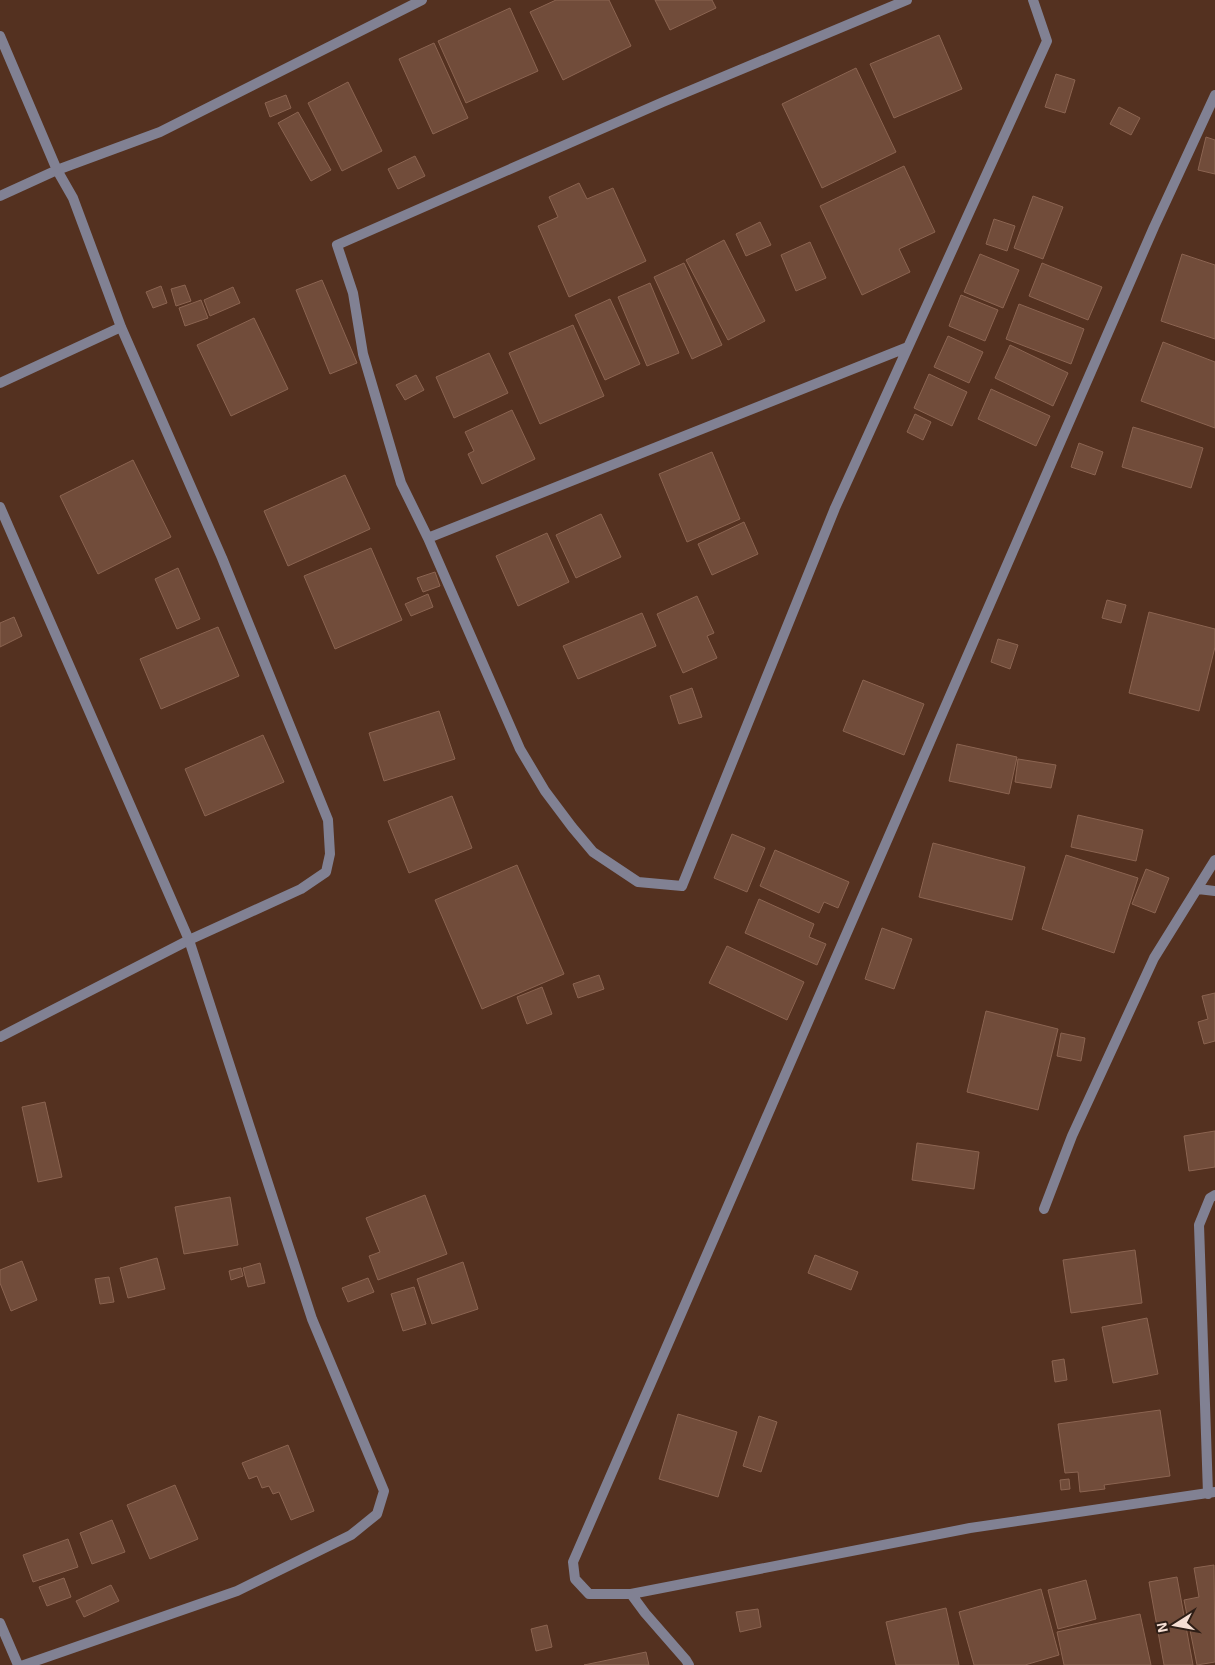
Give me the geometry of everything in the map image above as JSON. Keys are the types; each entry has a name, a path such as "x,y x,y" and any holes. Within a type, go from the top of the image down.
{"street":[{"path":"0,196 57,170 160,132 422,0"},
{"path":"907,0 663,102 337,244 353,293 363,354 401,483 428,538 520,749 545,791 593,852 638,882 682,886 835,508 1047,41 1033,0"},
{"path":"0,36 57,170 73,198 121,327 222,558 328,820 330,854 326,872 302,889 189,940 0,1037"},
{"path":"1215,95 1150,236 574,1562 575,1579 589,1594 630,1594 970,1528 1212,1493 1199,1225 1210,1198 1215,1195"},
{"path":"0,383 121,327"},
{"path":"428,538 908,347"},
{"path":"0,507 189,940 312,1319 384,1491 378,1514 351,1535 236,1591 24,1665"},
{"path":"1044,1209 1072,1136 1154,958 1215,860"},
{"path":"1198,889 1215,891"},
{"path":"630,1594 689,1665"},
{"path":"0,1623 18,1665"}],"building":[{"path":"556,0 609,0 631,46 563,80 530,12"},
{"path":"655,0 712,0 716,8 670,30"},
{"path":"510,8 538,71 466,103 438,41"},
{"path":"939,35 962,89 894,118 870,64"},
{"path":"434,43 468,118 433,134 399,59"},
{"path":"856,68 896,152 822,188 782,104"},
{"path":"1056,74 1075,80 1065,113 1045,107"},
{"path":"348,82 382,151 342,171 308,103"},
{"path":"286,95 291,108 270,117 265,103"},
{"path":"1119,107 1140,118 1131,135 1110,124"},
{"path":"298,112 331,170 311,181 278,123"},
{"path":"1206,137 1215,140 1215,174 1198,170"},
{"path":"415,156 425,176 398,189 388,169"},
{"path":"904,166 935,232 899,249 910,272 862,295 820,206"},
{"path":"579,183 587,199 613,188 646,261 569,297 538,226 558,217 549,197"},
{"path":"1033,196 1063,207 1043,259 1014,248"},
{"path":"994,219 1015,226 1007,251 986,244"},
{"path":"760,222 771,245 746,256 736,234"},
{"path":"724,240 765,321 728,340 686,260"},
{"path":"810,242 826,278 796,291 781,255"},
{"path":"980,254 1019,270 1003,308 964,292"},
{"path":"1182,254 1215,265 1215,339 1161,321"},
{"path":"684,263 722,345 692,359 654,277"},
{"path":"1042,263 1102,287 1088,320 1029,296"},
{"path":"322,280 357,363 330,374 296,290"},
{"path":"650,283 679,353 647,366 618,297"},
{"path":"185,285 191,301 176,306 171,289"},
{"path":"161,286 167,303 153,308 146,292"},
{"path":"233,287 240,303 210,316 204,300"},
{"path":"961,295 998,310 985,341 949,326"},
{"path":"610,299 640,364 605,380 575,315"},
{"path":"201,300 208,318 185,326 179,308"},
{"path":"1019,304 1084,329 1071,364 1006,339"},
{"path":"254,318 288,389 231,416 197,345"},
{"path":"573,325 604,396 540,424 509,353"},
{"path":"948,336 983,352 969,383 934,367"},
{"path":"1163,342 1215,362 1215,428 1141,401"},
{"path":"1010,345 1068,373 1053,406 995,378"},
{"path":"489,353 508,393 454,418 436,377"},
{"path":"929,374 967,392 952,426 914,408"},
{"path":"416,375 424,390 405,400 396,385"},
{"path":"991,389 1050,416 1036,446 978,419"},
{"path":"512,410 535,459 482,484 468,454 474,451 465,432"},
{"path":"915,414 931,422 923,440 907,432"},
{"path":"1133,427 1203,448 1191,488 1122,467"},
{"path":"1079,443 1103,452 1095,475 1071,467"},
{"path":"712,452 740,519 687,542 659,474"},
{"path":"133,460 171,537 98,574 60,496"},
{"path":"345,475 370,529 288,566 264,511"},
{"path":"601,514 621,557 576,578 556,535"},
{"path":"744,522 758,554 712,575 698,544"},
{"path":"547,533 569,582 518,606 496,556"},
{"path":"371,548 402,620 335,649 304,576"},
{"path":"178,568 200,619 177,629 155,579"},
{"path":"435,572 440,586 423,592 417,578"},
{"path":"428,594 433,607 411,616 405,604"},
{"path":"697,596 714,633 707,636 717,658 683,673 657,614"},
{"path":"1107,600 1126,605 1121,623 1102,618"},
{"path":"1149,612 1215,629 1215,647 1199,711 1129,693"},
{"path":"642,613 656,646 578,679 563,646"},
{"path":"14,617 22,636 0,647 0,623"},
{"path":"218,627 239,676 161,709 140,659"},
{"path":"998,639 1018,645 1010,669 991,662"},
{"path":"863,680 924,704 904,755 843,731"},
{"path":"692,688 702,717 679,724 670,696"},
{"path":"439,711 455,759 384,781 369,733"},
{"path":"263,735 284,782 205,816 185,769"},
{"path":"957,744 1017,757 1009,794 949,781"},
{"path":"1018,759 1056,765 1051,788 1015,782"},
{"path":"452,796 472,848 409,873 388,821"},
{"path":"1078,815 1143,830 1136,861 1071,847"},
{"path":"732,834 765,848 747,892 714,878"},
{"path":"933,843 1025,867 1012,920 919,897"},
{"path":"775,850 849,882 838,908 824,902 819,913 760,886"},
{"path":"1066,855 1138,878 1114,953 1042,929"},
{"path":"517,865 564,974 482,1009 435,900"},
{"path":"1146,869 1169,878 1155,913 1132,904"},
{"path":"759,899 814,924 809,937 826,944 817,965 745,933"},
{"path":"882,928 912,939 894,989 865,979"},
{"path":"727,946 804,982 787,1020 709,983"},
{"path":"599,975 604,989 578,998 573,984"},
{"path":"542,987 552,1014 527,1024 517,997"},
{"path":"1215,993 1215,1041 1204,1044 1198,1022 1208,1019 1202,996"},
{"path":"986,1011 1058,1029 1038,1110 967,1092"},
{"path":"1061,1033 1085,1038 1081,1061 1057,1056"},
{"path":"45,1102 62,1177 38,1182 22,1107"},
{"path":"1215,1131 1215,1167 1189,1171 1184,1136"},
{"path":"917,1143 979,1152 974,1189 912,1180"},
{"path":"425,1195 447,1254 378,1280 369,1256 380,1252 366,1218"},
{"path":"230,1197 238,1245 184,1254 175,1207"},
{"path":"1135,1250 1142,1303 1071,1313 1063,1260"},
{"path":"815,1255 858,1272 851,1290 808,1273"},
{"path":"157,1258 165,1289 128,1298 120,1268"},
{"path":"22,1261 37,1300 11,1311 0,1283 0,1270"},
{"path":"463,1262 478,1309 432,1324 417,1279"},
{"path":"260,1263 265,1283 248,1287 243,1268"},
{"path":"241,1268 243,1276 231,1280 229,1271"},
{"path":"109,1277 114,1302 100,1304 95,1279"},
{"path":"368,1278 374,1292 348,1302 342,1288"},
{"path":"414,1287 426,1324 403,1331 391,1294"},
{"path":"1147,1318 1158,1374 1113,1383 1102,1327"},
{"path":"1064,1359 1067,1380 1055,1382 1052,1361"},
{"path":"1160,1410 1170,1476 1104,1485 1105,1489 1080,1492 1078,1472 1065,1473 1058,1424"},
{"path":"678,1414 737,1432 718,1497 659,1479"},
{"path":"759,1416 777,1422 761,1472 743,1466"},
{"path":"288,1445 314,1511 291,1520 279,1492 273,1494 269,1486 262,1488 257,1476 249,1479 242,1463"},
{"path":"1069,1479 1070,1489 1061,1490 1060,1480"},
{"path":"175,1485 198,1539 150,1559 127,1505"},
{"path":"112,1520 125,1552 92,1564 80,1533"},
{"path":"68,1539 78,1567 33,1582 23,1555"},
{"path":"1214,1565 1215,1662 1197,1665 1184,1600 1199,1597 1194,1568"},
{"path":"1177,1577 1193,1665 1164,1665 1149,1582"},
{"path":"64,1578 71,1597 47,1606 39,1587"},
{"path":"1086,1580 1096,1619 1058,1629 1048,1590"},
{"path":"111,1585 119,1601 84,1617 76,1601"},
{"path":"1041,1589 1059,1655 1025,1665 974,1665 959,1612"},
{"path":"946,1608 959,1665 896,1665 886,1622"},
{"path":"758,1609 761,1627 740,1632 736,1612"},
{"path":"1140,1614 1151,1665 1064,1665 1057,1632"},
{"path":"547,1625 552,1647 536,1651 531,1629"},
{"path":"646,1652 649,1665 584,1665"}]}
